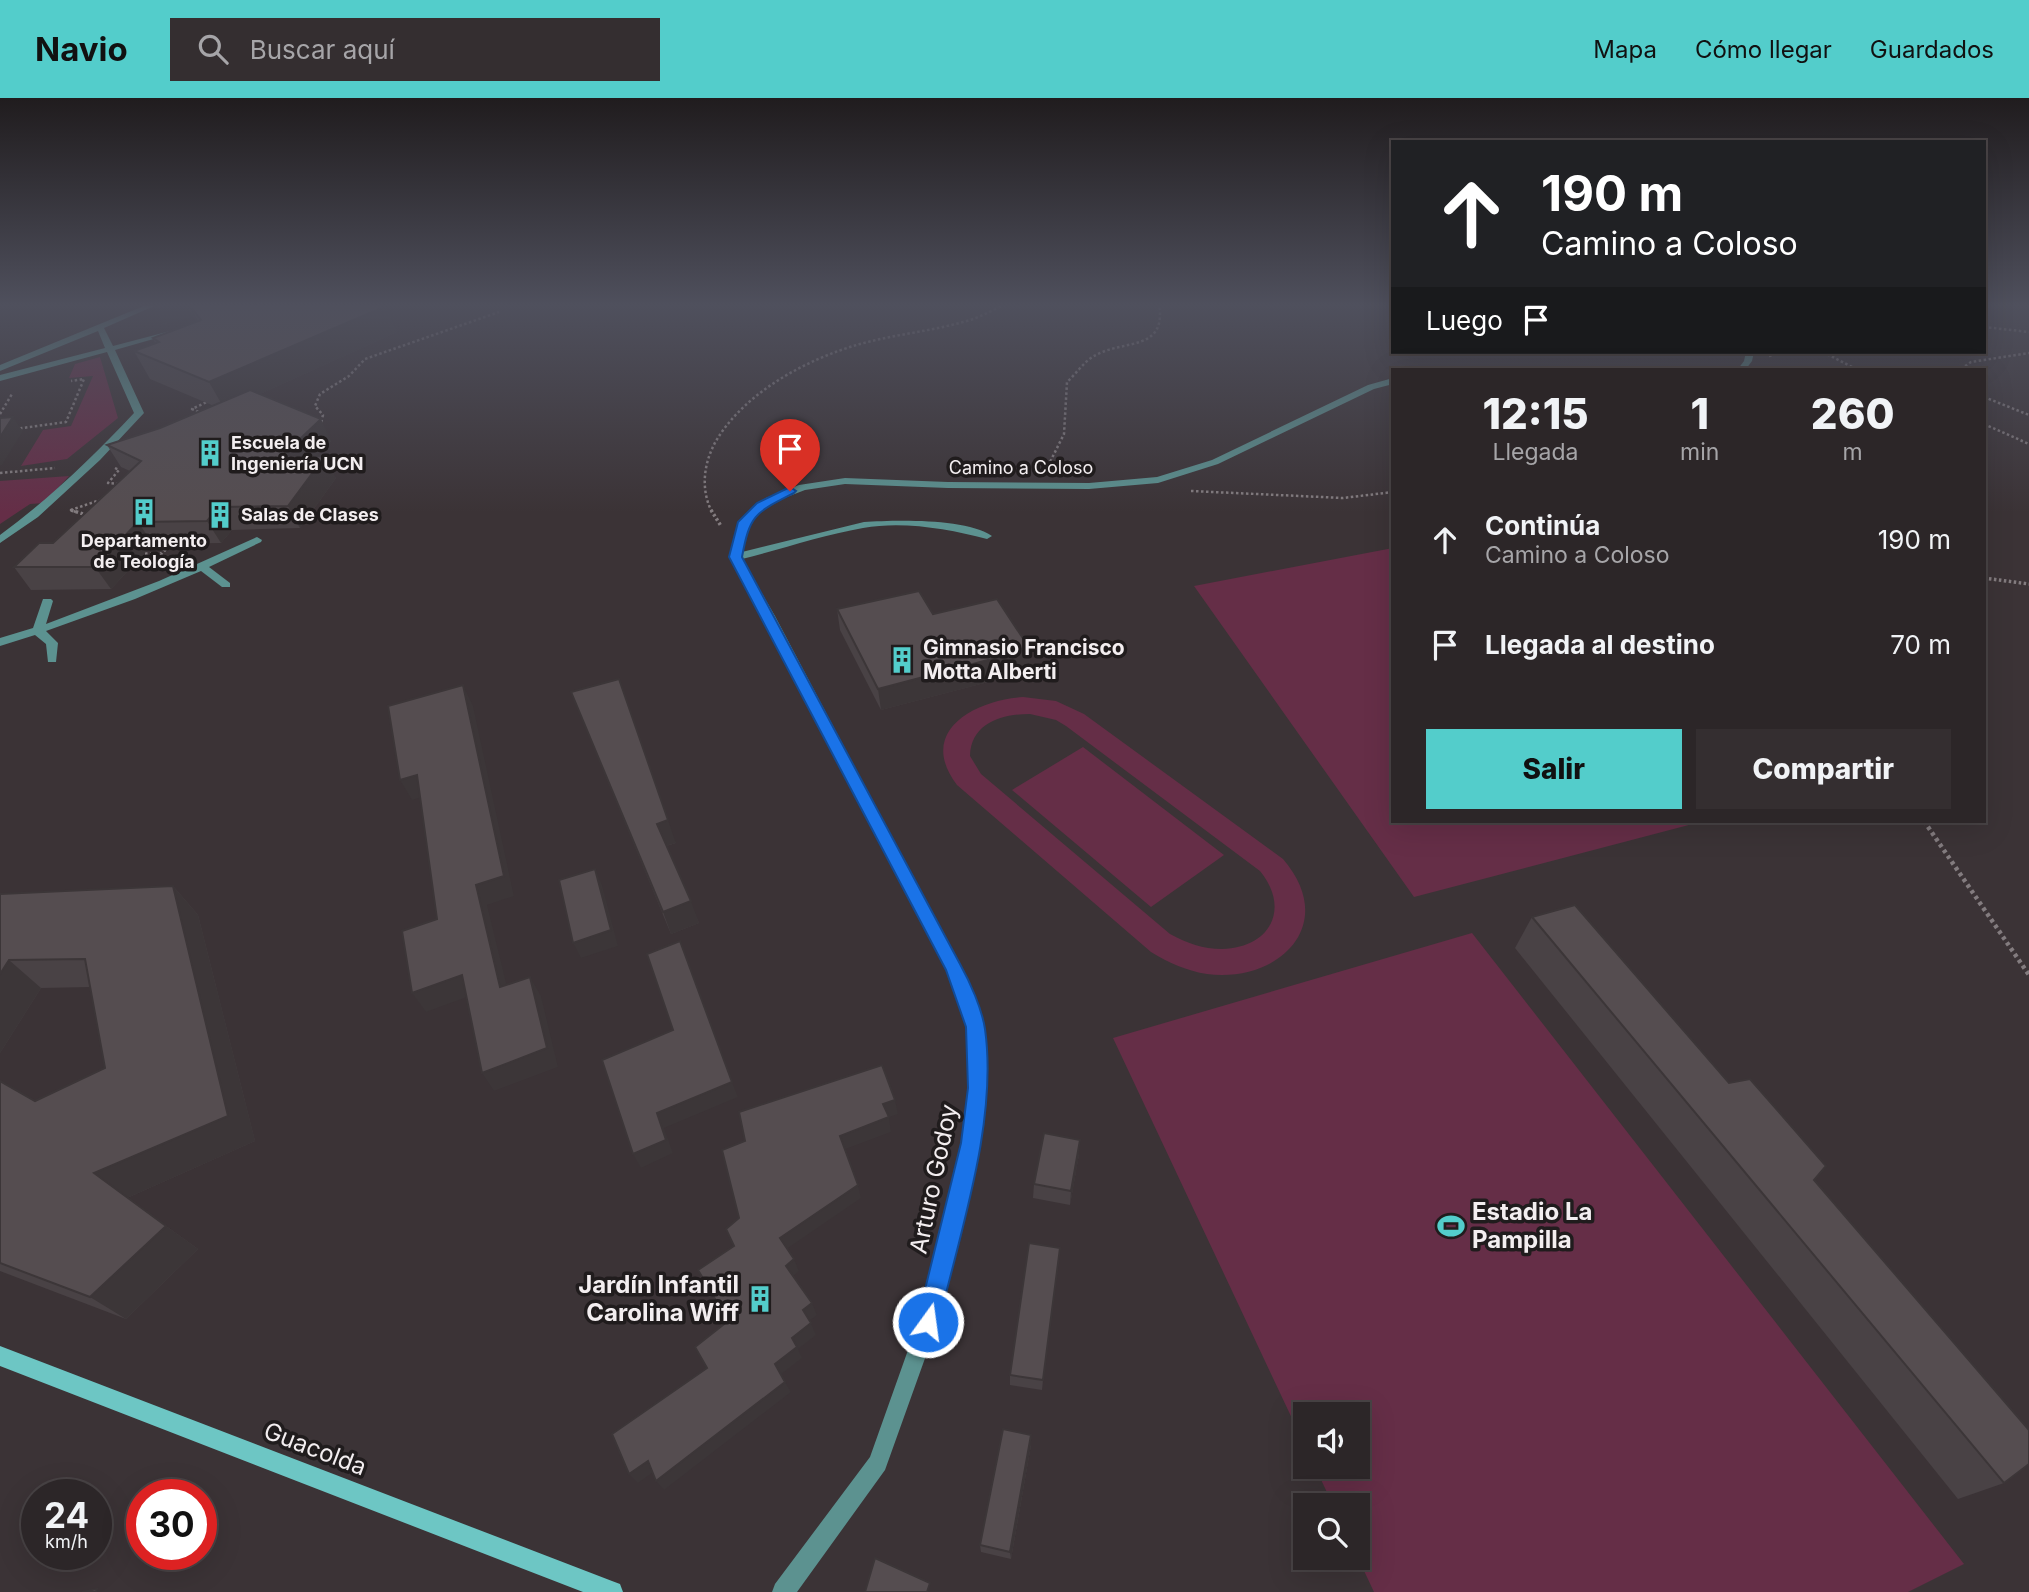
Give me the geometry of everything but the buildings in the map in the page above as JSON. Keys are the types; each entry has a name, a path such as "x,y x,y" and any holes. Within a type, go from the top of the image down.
{"street":[{"path":"0,378 20,373"},
{"path":"0,540 34,515 97,458 139,413 120,373"},
{"name":"Camino a Coloso","path":"735,554 742,525 754,512 770,500 803,486 845,481 1113,486 1158,480 1215,462 1371,387 1391,381"},
{"path":"34,515 46,519"},
{"path":"735,554 874,524 942,525 987,536"},
{"path":"0,642 38,631 203,567 257,540"},
{"name":"Arturo Godoy","path":"735,554 954,969 976,1027 977,1088 971,1143 928,1322 878,1463 783,1592"},
{"path":"203,567 226,585"},
{"path":"38,631 47,601"},
{"path":"38,631 52,643 52,659"},
{"name":"Guacolda","path":"0,1356 612,1592"}],"path":[{"path":"13,429 66,422 84,379 61,382 65,373"},
{"path":"312,433 320,428 323,415 315,406 320,394 352,373"},
{"path":"735,554 706,500 703,475 719,431 746,403 797,373"},
{"path":"1038,486 1064,435 1067,382 1077,373"},
{"path":"1986,398 2029,415"},
{"path":"213,418 192,409 214,399"},
{"path":"1986,425 2029,444"},
{"path":"0,473 62,467"},
{"path":"111,467 119,470 108,483 121,485 132,482"},
{"path":"319,470 344,470"},
{"path":"1158,480 1187,491 1343,498 1391,492"},
{"path":"95,518 71,510 92,505 102,499"},
{"path":"75,524 84,514"},
{"path":"147,546 135,554 161,554 178,535"},
{"path":"1986,578 2029,584"},
{"path":"1925,823 2029,975"}],"shaded area":[{"path":"71,373 105,373 118,418 67,459 21,466 43,430 71,426 93,376 69,378"},
{"path":"69,476 44,503 30,504 0,524 0,481"},
{"path":"1391,548 1391,823 1696,823 1414,897 1194,586"},
{"path":"1023,697 1056,701 1084,714 1283,859 1299,883 1305,906 1303,926 1293,944 1278,959 1258,969 1234,974 1192,971 1151,952 957,785 946,766 943,749 947,734 957,722 970,712 1005,699","holes":["1030,714 1056,720 1260,871 1274,899 1271,924 1263,934 1253,942 1222,949 1195,945 1170,934 981,774 970,756 972,745 982,728 999,719"]},
{"path":"1083,747 1224,855 1151,907 1012,790"},
{"name":"Estadio La Pampilla","path":"1472,933 1964,1564 1908,1592 1374,1592 1364,1570 1370,1570 1370,1493 1327,1493 1321,1479 1370,1479 1370,1402 1293,1402 1293,1420 1113,1038"}],"place":[{"name":"Escuela de Ingeniería UCN","path":"210,453"},
{"name":"Departamento de Teología","path":"144,512"},
{"name":"Salas de Clases","path":"220,515"},
{"name":"Gimnasio Francisco Motta Alberti","path":"902,660"},
{"name":"Estadio La Pampilla","path":"1451,1226"},
{"name":"Jardín Infantil Carolina Wiff","path":"760,1299"}],"route":[{"path":"790,491 761,505 742,525 736,557 954,969 976,1027 977,1088 971,1143 928,1322"}]}
